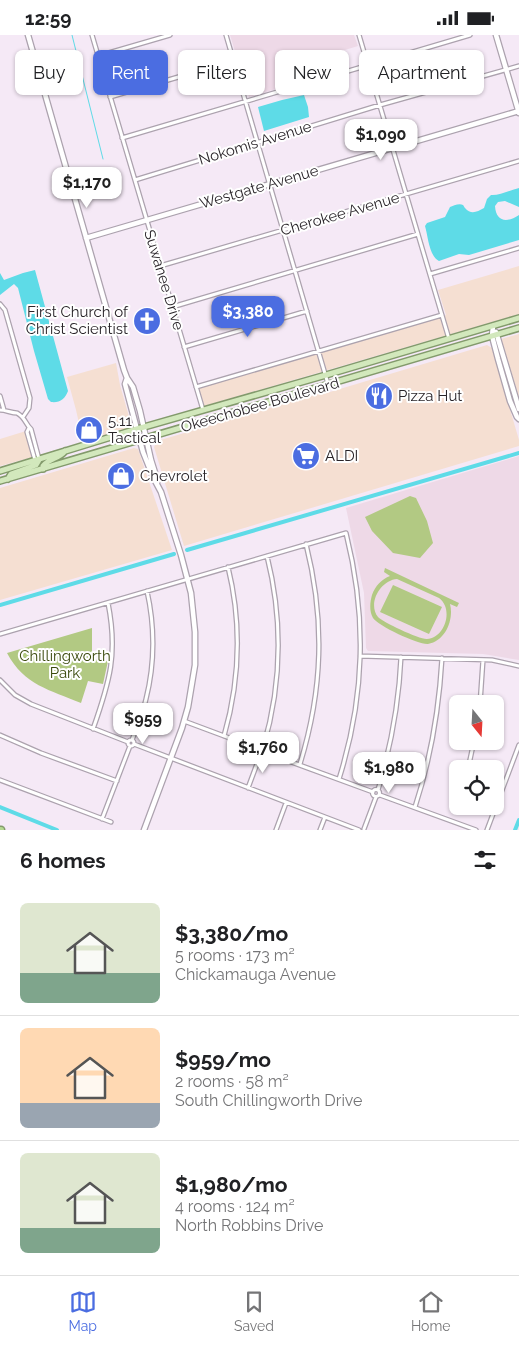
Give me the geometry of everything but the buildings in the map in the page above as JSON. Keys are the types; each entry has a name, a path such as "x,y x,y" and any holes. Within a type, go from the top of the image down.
{"main road":[{"name":"Okeechobee Boulevard","path":"0,471 137,429 519,318"},
{"name":"Okeechobee Boulevard","path":"0,481 519,328"},
{"path":"43,469 46,463 61,457 65,451"},
{"path":"8,479 11,474 36,465 37,460"}],"street":[{"path":"28,35 127,378 133,387 157,483 187,579 193,607 196,647 194,679 184,721 144,830"},
{"name":"Suwanee Drive","path":"92,35 96,50"},
{"path":"119,50 170,35"},
{"path":"226,35 230,50"},
{"path":"359,35 364,50"},
{"path":"419,50 470,35"},
{"path":"496,35 519,112"},
{"name":"Nokomis Avenue","path":"134,180 519,65"},
{"path":"122,138 359,68"},
{"path":"110,97 178,77"},
{"path":"243,95 328,385"},
{"path":"377,95 449,339"},
{"name":"Suwanee Drive","path":"110,97 203,410"},
{"name":"Westgate Avenue","path":"86,238 519,112"},
{"name":"Cherokee Avenue","path":"160,266 519,161"},
{"path":"172,307 418,234"},
{"path":"430,274 519,248"},
{"path":"0,304 5,310 30,398 29,408 22,417"},
{"path":"184,347 307,311"},
{"path":"196,387 442,315"},
{"path":"493,326 502,374 510,401 519,419"},
{"path":"494,335 518,400 519,409"},
{"path":"502,374 511,380"},
{"path":"127,378 126,384 139,440 152,477 157,483"},
{"path":"0,396 2,410 17,413 26,420 31,429 37,460"},
{"path":"0,634 346,533 358,596 360,656 359,685 353,726 339,779"},
{"path":"300,764 314,713 320,648 317,596 306,544"},
{"path":"248,788 262,750 274,702 279,653 277,603 267,555"},
{"path":"224,736 235,691 238,648 236,605 228,567"},
{"path":"102,819 132,744 146,701 153,662 152,623 147,591"},
{"path":"93,729 104,698 112,664 112,628 108,602"},
{"path":"360,656 483,659 502,661 519,666"},
{"path":"0,681 8,690 25,701 93,729 128,742 130,740 132,744 170,759 362,830 378,794 388,755 396,717 401,657"},
{"path":"415,807 426,771 434,732 442,658"},
{"path":"481,695 483,659"},
{"path":"184,721 373,792 376,790 378,794 476,830"},
{"path":"0,735 41,753 117,781"},
{"path":"504,784 519,745"},
{"path":"0,780 110,822"},
{"path":"276,830 286,803"},
{"path":"487,830 493,815"},
{"path":"320,830 325,817"}],"shaded area":[{"path":"230,35 354,35 358,46 345,50 275,50 275,89 265,92 265,50 235,50"},
{"path":"519,266 519,314 204,406 198,388 446,315 438,290"},
{"path":"519,334 519,397 501,339"},
{"path":"487,345 492,348 519,440 519,446 184,546 154,447 157,441"},
{"path":"116,363 132,427 83,441 67,377"},
{"path":"26,431 33,457 0,466 0,439"},
{"path":"134,448 138,449 172,550 0,600 0,488"},
{"path":"519,456 519,660 483,654 368,651 366,648 364,593 346,508"}],"green space":[{"path":"410,496 416,498 427,521 433,543 420,558 393,553 372,531 365,517"},
{"path":"385,568 459,603 457,607 450,604 450,622 440,639 428,644 416,641 390,630 373,618 370,607 373,592 379,583 390,576 384,572","holes":["397,579 439,598 444,603 447,616 439,634 427,639 410,634 386,623 378,617 374,605 377,593 381,588 391,580"]},
{"path":"393,585 442,607 429,634 380,612"},
{"name":"Chillingworth Park","path":"92,628 92,659 108,661 103,684 88,681 81,703 48,690 30,679 21,672 7,653"}],"water":[{"path":"304,95 309,117 264,131 258,107"},
{"path":"519,188 519,207 505,201 498,202 495,206 497,215 500,218 506,220 519,215 519,240 469,255 459,254 439,261 433,255 425,226 427,223 445,217 450,207 460,204 470,212 476,212 484,208 487,199 491,195"},
{"path":"35,270 68,391 64,398 57,402 51,402 48,399 18,288 14,284 0,295 0,273 4,280"}],"waterway":[{"path":"72,35 103,159"},
{"path":"187,550 519,453"},
{"path":"0,605 174,554"},
{"path":"0,807 57,830"},
{"path":"515,830 519,820"}],"place":[{"name":"First Church of Christ Scientist","path":"147,321"},
{"name":"Pizza Hut","path":"379,396"},
{"name":"5.11 Tactical","path":"89,430"},
{"name":"ALDI","path":"306,456"},
{"name":"Chevrolet","path":"121,476"}]}
